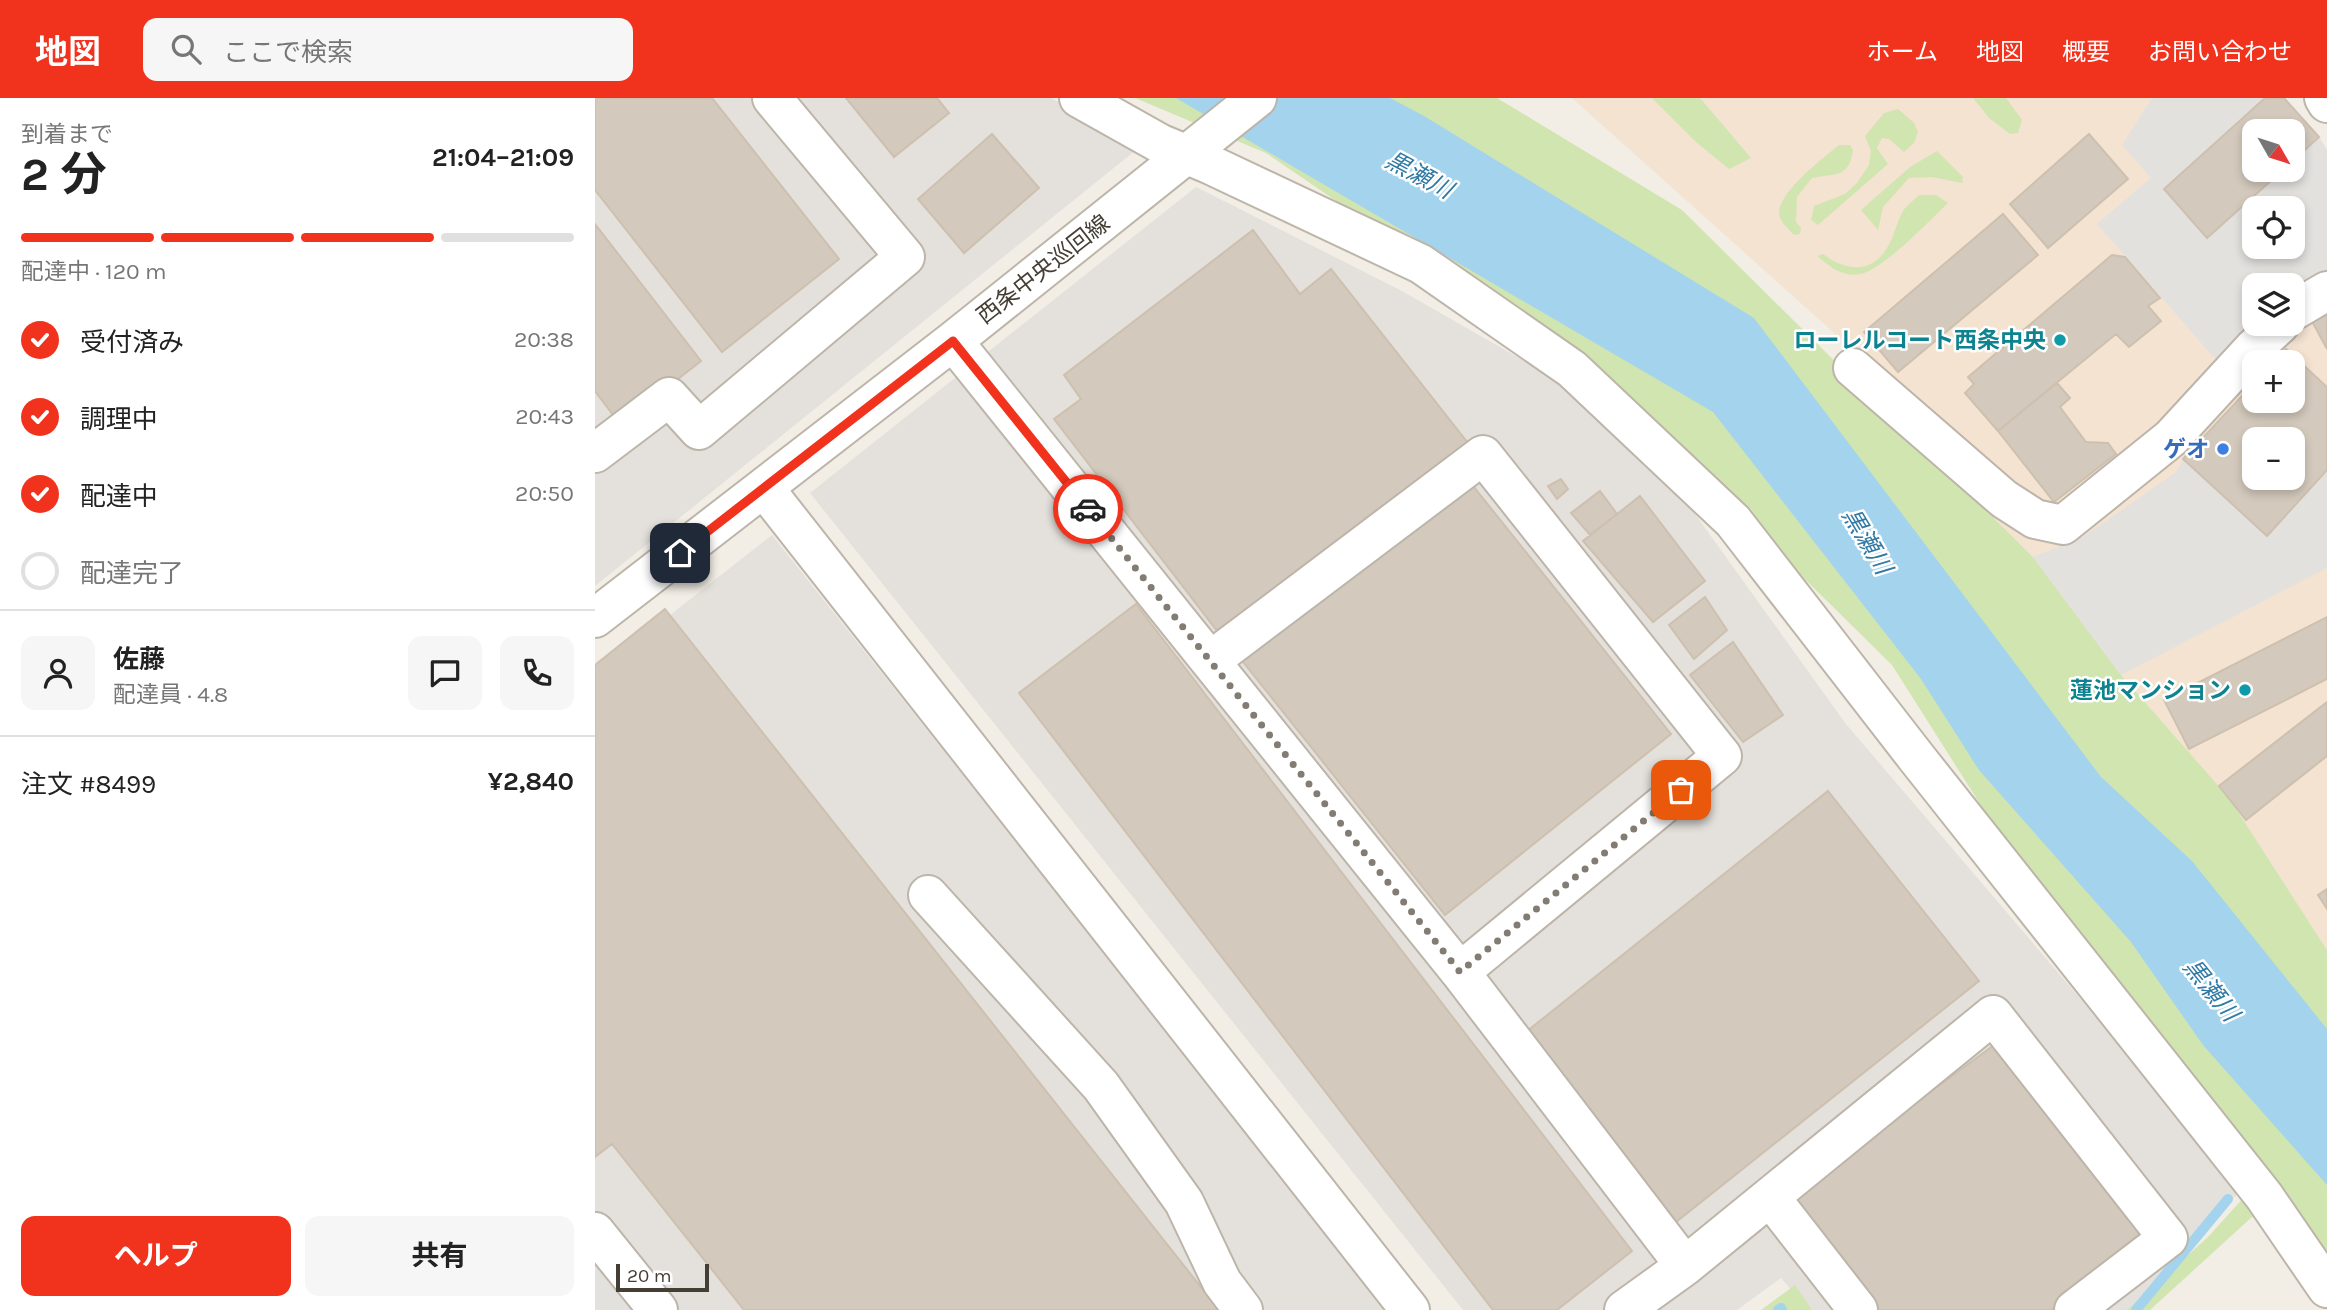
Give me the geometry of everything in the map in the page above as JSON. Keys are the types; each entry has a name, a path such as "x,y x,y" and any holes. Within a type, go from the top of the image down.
{"street":[{"path":"595,453 669,397 699,430 905,257 772,98"},
{"path":"1079,98 1187,156 1421,264 1572,369 1733,521 1916,758 2265,1196 2327,1288"},
{"name":"西条中央巡回線","path":"595,618 953,341 1257,98"},
{"path":"2324,98 2327,103"},
{"path":"2305,305 2327,291"},
{"path":"1853,368 2004,499 2035,519 2063,525 2171,438 2267,336"},
{"path":"953,341 1460,972 1685,1266"},
{"path":"1210,661 1483,455 1722,756 1460,972"},
{"path":"764,488 1410,1310"},
{"path":"928,895 1101,1086 1184,1202 1222,1282 1243,1310"},
{"path":"1624,1310 1685,1266 1993,1015 2168,1238 2074,1310"},
{"path":"1770,1197 1859,1310"},
{"path":"595,1231 658,1310"}],"shaded area":[{"path":"595,98 1051,98 1141,146 595,586"},
{"path":"1572,98 2284,98 2303,119 2242,119 2242,182 2305,182 2305,121 2319,137 2327,150 2327,950 2228,798 2121,675 2033,557 1984,509 1842,340"},
{"path":"2152,98 2265,98 2164,189 2207,238 2242,207 2242,259 2305,259 2305,196 2254,196 2270,182 2305,182 2305,150 2319,137 2327,150 2327,274 2305,291 2305,273 2242,273 2242,336 2246,336 2223,368 2097,224 2151,178 2122,145"},
{"path":"1196,187 1400,290 1552,377 1677,489 1846,724 2242,1188 2140,1310 1808,1310 1781,1278 1737,1310 1463,1310 810,493"},
{"path":"2183,459 2267,536 2327,470 2327,568 2121,675 2033,557 2083,537 2176,472"},
{"path":"772,535 1388,1310 595,1310 595,674"},
{"path":"595,1265 630,1310 595,1310"}],"green space":[{"path":"1135,98 1497,98 1682,210 2033,557 2121,675 2229,798 2327,950 2327,1252 2300,1215 2089,976 1892,665 1613,390 1266,153"},
{"path":"1652,98 1700,98 1751,158 1729,169 1696,142"},
{"path":"1973,98 2006,98 2022,120 2018,133 2010,134 1989,118"},
{"path":"1898,109 1914,123 1918,132 1914,143 1904,152 1889,139 1882,138 1877,148 1888,164 1818,225 1811,220 1814,206 1845,194 1857,183 1869,165 1871,151 1865,136 1884,113"},
{"path":"1839,145 1850,145 1853,150 1848,166 1834,175 1812,178 1797,197 1796,222 1801,228 1800,234 1794,235 1781,219 1781,204 1794,185"},
{"path":"1937,151 1963,177 1962,183 1932,177 1909,178 1883,207 1878,230 1861,210 1910,167"},
{"path":"1919,195 1936,195 1948,203 1881,264 1854,275 1837,270 1817,256 1823,254 1847,266 1871,264 1885,251 1903,211"},
{"path":"2247,1194 2266,1221 2252,1217 2150,1310 2127,1310 2208,1237"},
{"path":"1795,1285 1812,1310 1761,1310"}],"water":[{"name":"黒瀬川","path":"1176,98 1390,98 1424,116 1754,318 2101,777 2192,861 2327,1029 2327,1185 2203,1045 2131,942 1979,770 1921,679 1713,412"}],"building":[{"path":"595,98 712,98 839,259 722,352 595,190"},
{"path":"846,98 937,98 949,113 894,157"},
{"path":"2265,98 2284,98 2303,119 2242,119 2242,182 2270,182 2254,196 2242,196 2242,207 2207,238 2164,189"},
{"path":"2305,121 2319,137 2305,150"},
{"path":"992,134 1039,188 964,253 918,199"},
{"path":"2089,134 2128,179 2048,248 2010,204"},
{"path":"2003,214 2038,255 1898,372 1864,332"},
{"path":"595,224 701,361 620,424 595,391"},
{"path":"1253,230 1300,294 1331,269 1468,443 1221,636 1054,419 1081,399 1064,375"},
{"name":"ローレルコート西条中央","path":"2112,255 2125,257 2160,298 2148,306 2161,321 2129,347 2116,334 1998,431 1965,393 1974,384 1968,377"},
{"path":"2327,304 2327,349 2308,314"},
{"name":"ゲオ","path":"2305,367 2327,387 2327,470 2267,536 2183,459 2242,396 2242,413 2305,413"},
{"path":"2057,383 2070,398 2060,407 2086,442 2108,443 2116,454 2054,502 1998,431"},
{"path":"1462,472 1671,734 1445,915 1236,653"},
{"path":"1561,479 1568,489 1557,499 1548,486"},
{"path":"1600,491 1617,514 1590,535 1571,513"},
{"path":"1640,496 1705,581 1653,622 1583,541"},
{"path":"1705,597 1727,630 1694,659 1669,625"},
{"path":"1136,604 1632,1251 1557,1310 1493,1310 1019,693"},
{"path":"665,609 1219,1310 744,1310 612,1144 595,1157 595,665"},
{"name":"蓮池マンション","path":"2327,617 2327,679 2189,749 2164,700"},
{"path":"1733,642 1783,715 1743,742 1690,675"},
{"path":"2327,702 2327,756 2246,820 2219,786"},
{"path":"1828,791 1979,981 1676,1222 1526,1032"},
{"path":"2327,889 2327,909 2318,895"},
{"path":"2001,1040 2146,1240 2051,1310 1865,1310 1784,1199"}],"waterway":[{"path":"2136,1310 2228,1199"},
{"path":"1778,1310 1782,1310"}],"way so far":[{"path":"1088,509 1460,972 1681,790"}],"place":[{"name":"ローレルコート西条中央","path":"2060,340"},
{"name":"ゲオ","path":"2223,449"},
{"name":"蓮池マンション","path":"2245,690"}],"route":[{"path":"680,553 953,341 1088,509"}]}
